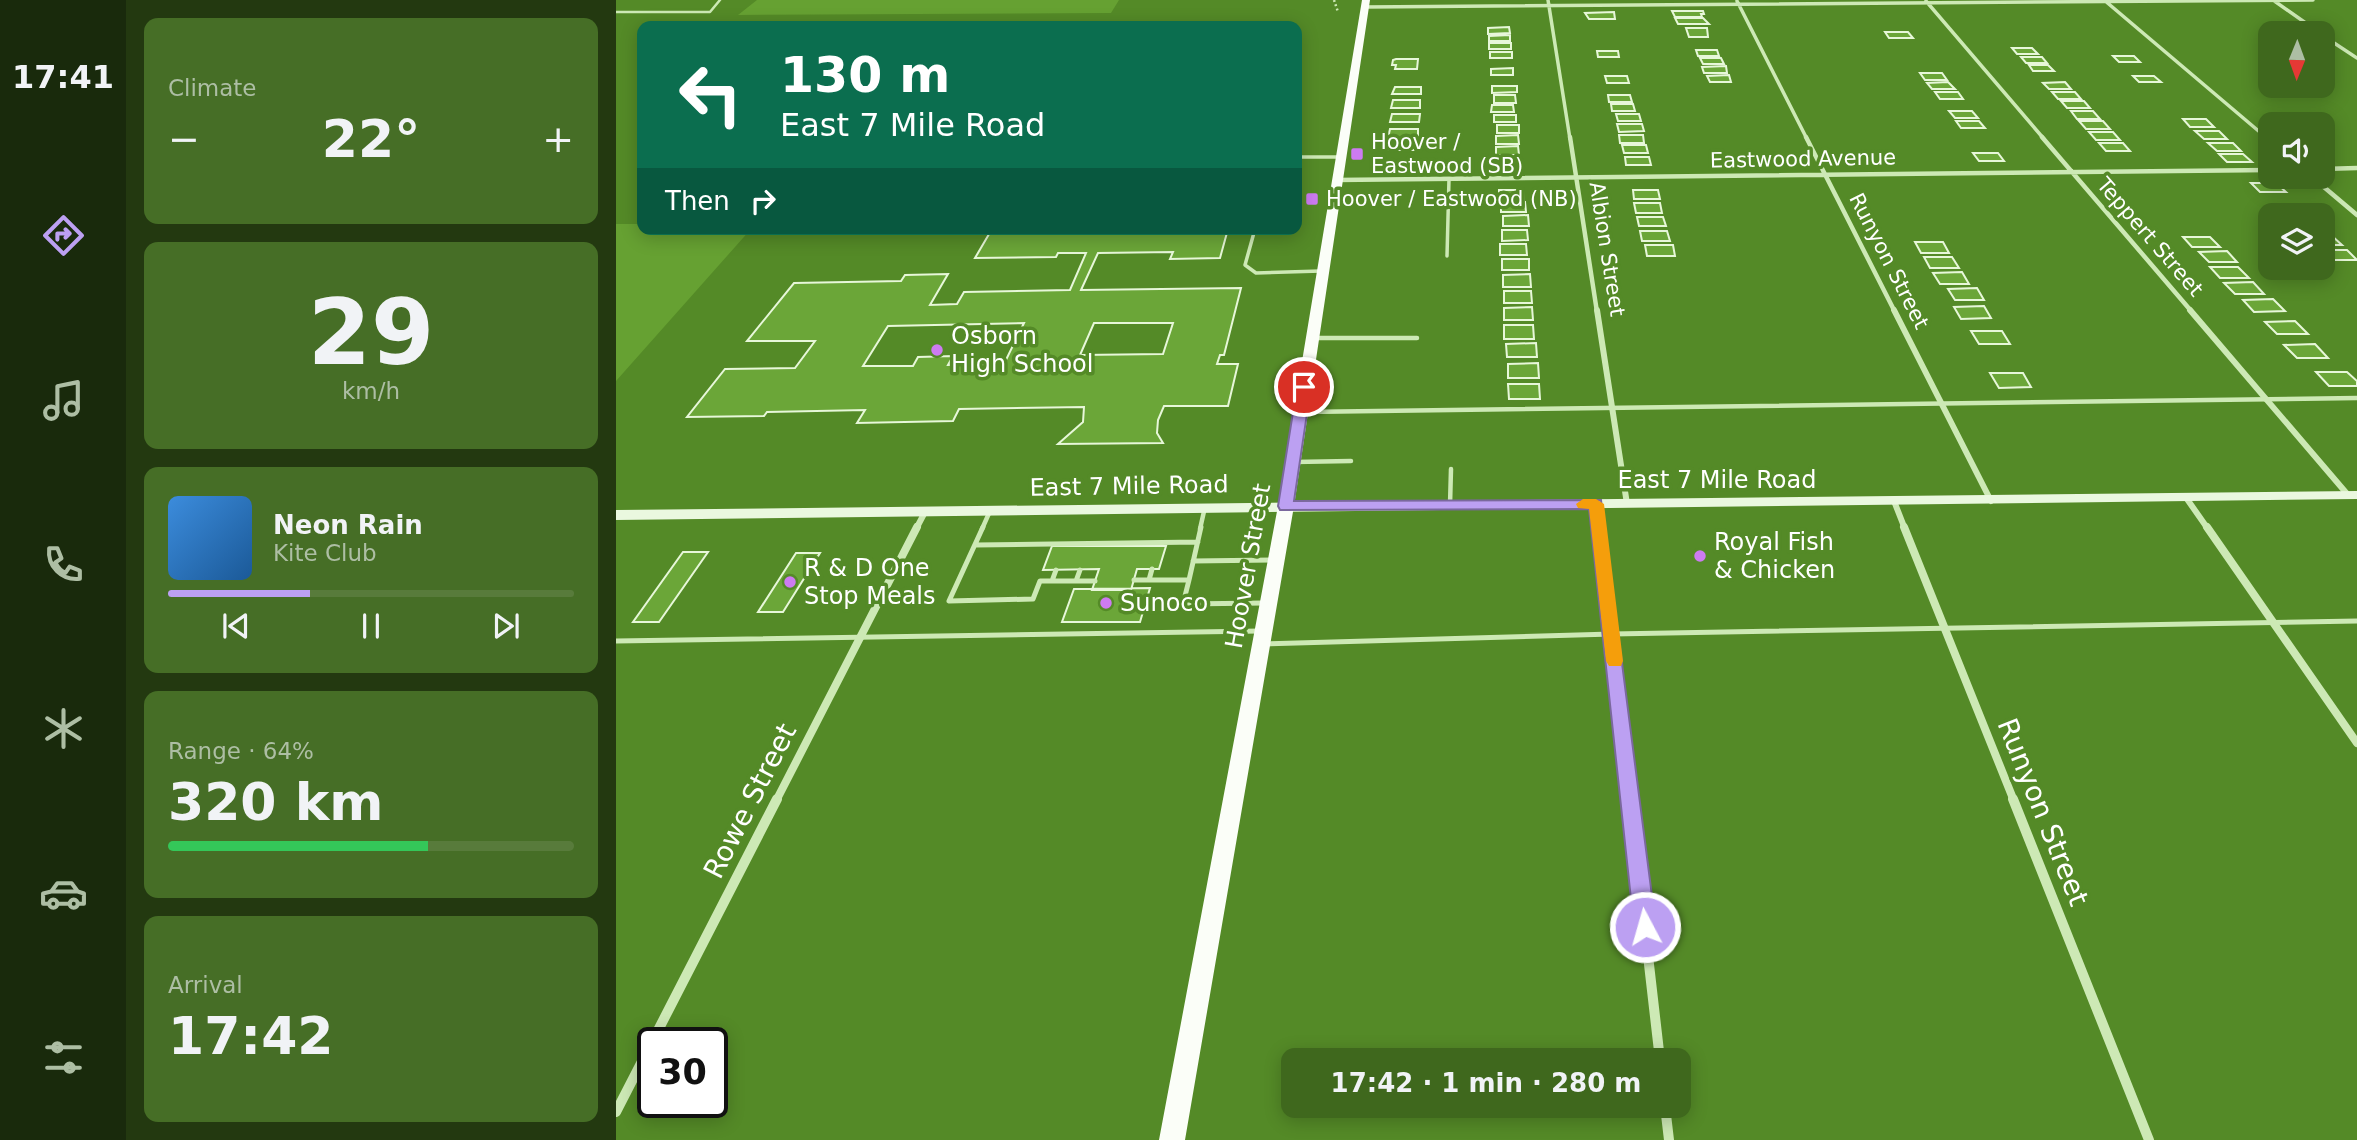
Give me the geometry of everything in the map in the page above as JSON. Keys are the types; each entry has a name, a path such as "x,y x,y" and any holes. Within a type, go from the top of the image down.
{"main road":[{"name":"Hoover Street","path":"1172,1140 1286,506 1365,4"}],"street":[{"path":"2273,0 2303,21"},
{"path":"1365,4 1450,6 1548,3 2313,0"},
{"name":"Teppert Street","path":"1927,1 2267,400 2353,495"},
{"path":"2104,1 2258,131"},
{"name":"Runyon Street","path":"1738,2 1991,501"},
{"name":"Albion Street","path":"1548,3 1627,504"},
{"path":"2335,43 2357,58"},
{"path":"2335,169 2357,168"},
{"name":"Eastwood Avenue","path":"1336,180 2258,170"},
{"path":"2326,189 2357,215"},
{"name":"East 7 Mile Road","path":"616,514 2187,499 2353,495"},
{"path":"2187,499 2357,743"},
{"name":"Runyon Street","path":"1895,501 2149,1140"},
{"path":"1596,504 1659,1048"},
{"name":"Rowe Street","path":"616,1111 925,512"},
{"path":"1666,1118 1669,1140"}],"lane":[{"path":"616,12 710,12 720,0"},
{"path":"1450,0 1450,6"},
{"path":"1302,157 1340,157"},
{"path":"1447,256 1449,179"},
{"path":"1253,235 1245,265 1250,270 1322,271"},
{"path":"1312,338 1417,338"},
{"path":"1300,412 2357,398"},
{"path":"1292,462 1351,461"},
{"path":"1450,505 1451,469"},
{"path":"1205,507 1183,604 1268,603"},
{"path":"990,511 949,601 1033,599 1040,581 1095,581"},
{"path":"975,545 1198,542"},
{"path":"1194,561 1276,560"},
{"path":"1052,581 1056,569"},
{"path":"1149,580 1152,569"},
{"path":"1076,581 1080,570"},
{"path":"1134,580 1189,580"},
{"path":"616,641 860,637 1612,634 2357,621"}],"path":[{"path":"1334,0 1338,12"}],"green space":[{"path":"757,0 1119,0 1111,13 738,15"},
{"path":"616,224 637,224 637,235 746,235 616,381"}],"building":[{"path":"1672,11 1703,11 1704,14 1701,14 1702,17 1675,17"},
{"path":"1614,12 1615,19 1589,19 1585,13"},
{"path":"1675,18 1703,18 1709,24 1678,24"},
{"path":"1509,27 1510,33 1488,34 1488,28"},
{"path":"1686,28 1707,28 1708,37 1689,37"},
{"path":"1885,32 1908,32 1913,38 1889,38"},
{"path":"1510,35 1510,41 1489,41 1489,36"},
{"path":"1489,43 1511,43 1511,49 1489,49"},
{"path":"2012,48 2032,48 2038,54 2017,54"},
{"path":"1696,50 1717,50 1719,56 1698,56"},
{"path":"1597,51 1618,51 1619,57 1598,57"},
{"path":"1490,52 1512,52 1512,58 1490,58"},
{"path":"2113,56 2134,56 2140,62 2119,62"},
{"path":"2021,57 2042,57 2047,63 2026,63"},
{"path":"1700,58 1721,58 1724,64 1703,64"},
{"path":"1396,59 1418,59 1417,69 1395,69 1396,65 1392,65"},
{"path":"2029,65 2048,65 2054,71 2033,71"},
{"path":"1726,66 1727,73 1704,73 1702,67"},
{"path":"1513,68 1513,75 1491,75 1491,69"},
{"path":"1920,73 1942,73 1947,80 1925,80"},
{"path":"1729,75 1731,82 1710,82 1707,76"},
{"path":"1605,76 1627,76 1629,83 1607,83"},
{"path":"2133,76 2154,76 2161,82 2139,82"},
{"path":"1948,82 1955,89 1932,89 1927,83"},
{"path":"2065,82 2071,89 2049,89 2043,83"},
{"path":"1492,86 1517,86 1517,92 1492,93"},
{"path":"1395,87 1421,87 1421,94 1392,94"},
{"path":"1935,92 1958,92 1963,99 1940,99"},
{"path":"2052,92 2075,92 2081,99 2058,99"},
{"path":"1494,95 1515,95 1516,103 1494,103"},
{"path":"1608,95 1630,95 1632,102 1609,102"},
{"path":"1393,100 1420,100 1420,108 1391,108"},
{"path":"2061,101 2084,101 2090,108 2067,108"},
{"path":"1611,104 1633,104 1635,111 1612,111"},
{"path":"1492,105 1513,105 1514,112 1491,112"},
{"path":"1949,111 1972,111 1978,118 1955,118"},
{"path":"2071,111 2093,111 2100,119 2077,119"},
{"path":"1392,114 1420,114 1419,122 1390,122"},
{"path":"1616,114 1639,114 1641,121 1618,121"},
{"path":"1494,115 1516,115 1516,122 1494,122"},
{"path":"2183,119 2206,119 2214,127 2190,127"},
{"path":"1956,121 1979,121 1985,128 1961,128"},
{"path":"2079,121 2103,121 2110,129 2086,129"},
{"path":"1617,124 1642,124 1644,131 1619,132"},
{"path":"1497,125 1519,125 1519,133 1497,133"},
{"path":"1390,129 1418,129 1418,138 1388,138"},
{"path":"2195,131 2219,131 2227,139 2204,139"},
{"path":"2089,132 2113,132 2120,140 2096,140"},
{"path":"1518,135 1519,144 1496,144 1496,136"},
{"path":"1619,135 1643,135 1644,143 1620,143"},
{"path":"1417,141 1417,150 1386,150 1389,142"},
{"path":"2099,143 2123,143 2130,151 2106,151"},
{"path":"2208,143 2233,143 2241,151 2217,151"},
{"path":"1622,145 1646,145 1648,153 1624,153"},
{"path":"1518,146 1519,155 1496,155 1496,147"},
{"path":"1973,153 1998,153 2004,161 1979,161"},
{"path":"2219,154 2243,154 2252,162 2227,162"},
{"path":"1496,157 1519,157 1520,166 1496,166"},
{"path":"1625,157 1649,157 1651,165 1626,165"},
{"path":"2251,183 2258,183 2258,189 2283,189 2286,192 2260,192"},
{"path":"1499,190 1523,190 1524,200 1499,200"},
{"path":"1633,190 1658,190 1660,199 1634,199"},
{"path":"1525,202 1526,212 1501,212 1501,203"},
{"path":"1634,203 1660,203 1662,213 1636,213"},
{"path":"1528,215 1529,226 1503,226 1503,216"},
{"path":"1637,217 1663,217 1666,226 1639,226"},
{"path":"1502,230 1527,230 1528,240 1502,241"},
{"path":"1640,231 1667,231 1670,241 1642,241"},
{"path":"988,235 1226,235 1220,258 1170,259 1173,252 1098,253 1081,290 1241,288 1224,355 1220,355 1217,364 1238,364 1228,406 1164,406 1158,420 1157,433 1163,443 1058,444 1083,422 1084,407 959,409 953,421 857,423 865,410 687,417 725,369 795,368 815,341 747,341 794,283 901,281 905,275 948,274 930,305 957,304 964,292 1070,290 1086,253 1058,253 1056,257 975,258","holes":["1024,323 1004,364 948,365 953,356 918,357 913,366 863,366 888,326","1094,323 1173,323 1163,354 1080,355"]},
{"path":"2183,237 2210,237 2220,247 2192,247"},
{"path":"1915,242 1943,242 1949,253 1921,253"},
{"path":"1500,244 1526,244 1527,255 1500,255"},
{"path":"1645,245 1673,245 1675,256 1647,256"},
{"path":"2335,250 2347,250 2357,260 2335,260"},
{"path":"2227,251 2237,262 2209,262 2199,252"},
{"path":"1924,257 1952,257 1959,268 1930,268"},
{"path":"1502,259 1529,259 1529,270 1502,270"},
{"path":"2210,267 2238,267 2249,278 2220,278"},
{"path":"1962,272 1969,284 1940,284 1933,273"},
{"path":"1530,274 1531,287 1503,287 1503,275"},
{"path":"2253,282 2264,294 2235,294 2224,283"},
{"path":"1977,288 1984,300 1955,300 1948,289"},
{"path":"1504,291 1531,291 1532,303 1504,303"},
{"path":"2273,299 2285,311 2254,312 2243,300"},
{"path":"1984,306 1991,318 1961,319 1954,307"},
{"path":"1532,307 1533,320 1504,320 1504,308"},
{"path":"2295,321 2308,334 2277,334 2265,322"},
{"path":"1504,325 1533,325 1534,339 1504,339"},
{"path":"1971,331 2002,331 2010,344 1979,344"},
{"path":"1536,343 1537,357 1507,357 1506,344"},
{"path":"2315,344 2328,358 2297,358 2284,345"},
{"path":"1538,363 1539,378 1508,378 1508,364"},
{"path":"2316,372 2347,372 2357,381 2357,386 2329,386"},
{"path":"1990,373 2023,373 2031,387 1999,388"},
{"path":"1508,384 1539,384 1540,399 1509,399"},
{"path":"1052,546 1166,546 1159,569 1137,569 1131,590 1092,590 1099,569 1043,570"},
{"path":"683,552 708,552 659,622 633,622"},
{"path":"796,553 820,553 783,612 758,612"},
{"path":"1150,588 1140,622 1062,622 1074,589"}],"slow traffic":[{"path":"1583,504 1596,504 1615,661"}],"place":[{"name":"Hoover / Eastwood (SB)","path":"1357,154"},
{"name":"Hoover / Eastwood (NB)","path":"1312,199"},
{"name":"Osborn High School","path":"937,350"},
{"name":"Royal Fish & Chicken","path":"1700,556"},
{"name":"R & D One Stop Meals","path":"790,582"},
{"name":"Sunoco","path":"1106,603"}],"route":[{"path":"1304,387 1286,506 1596,504 1645,927"}]}
